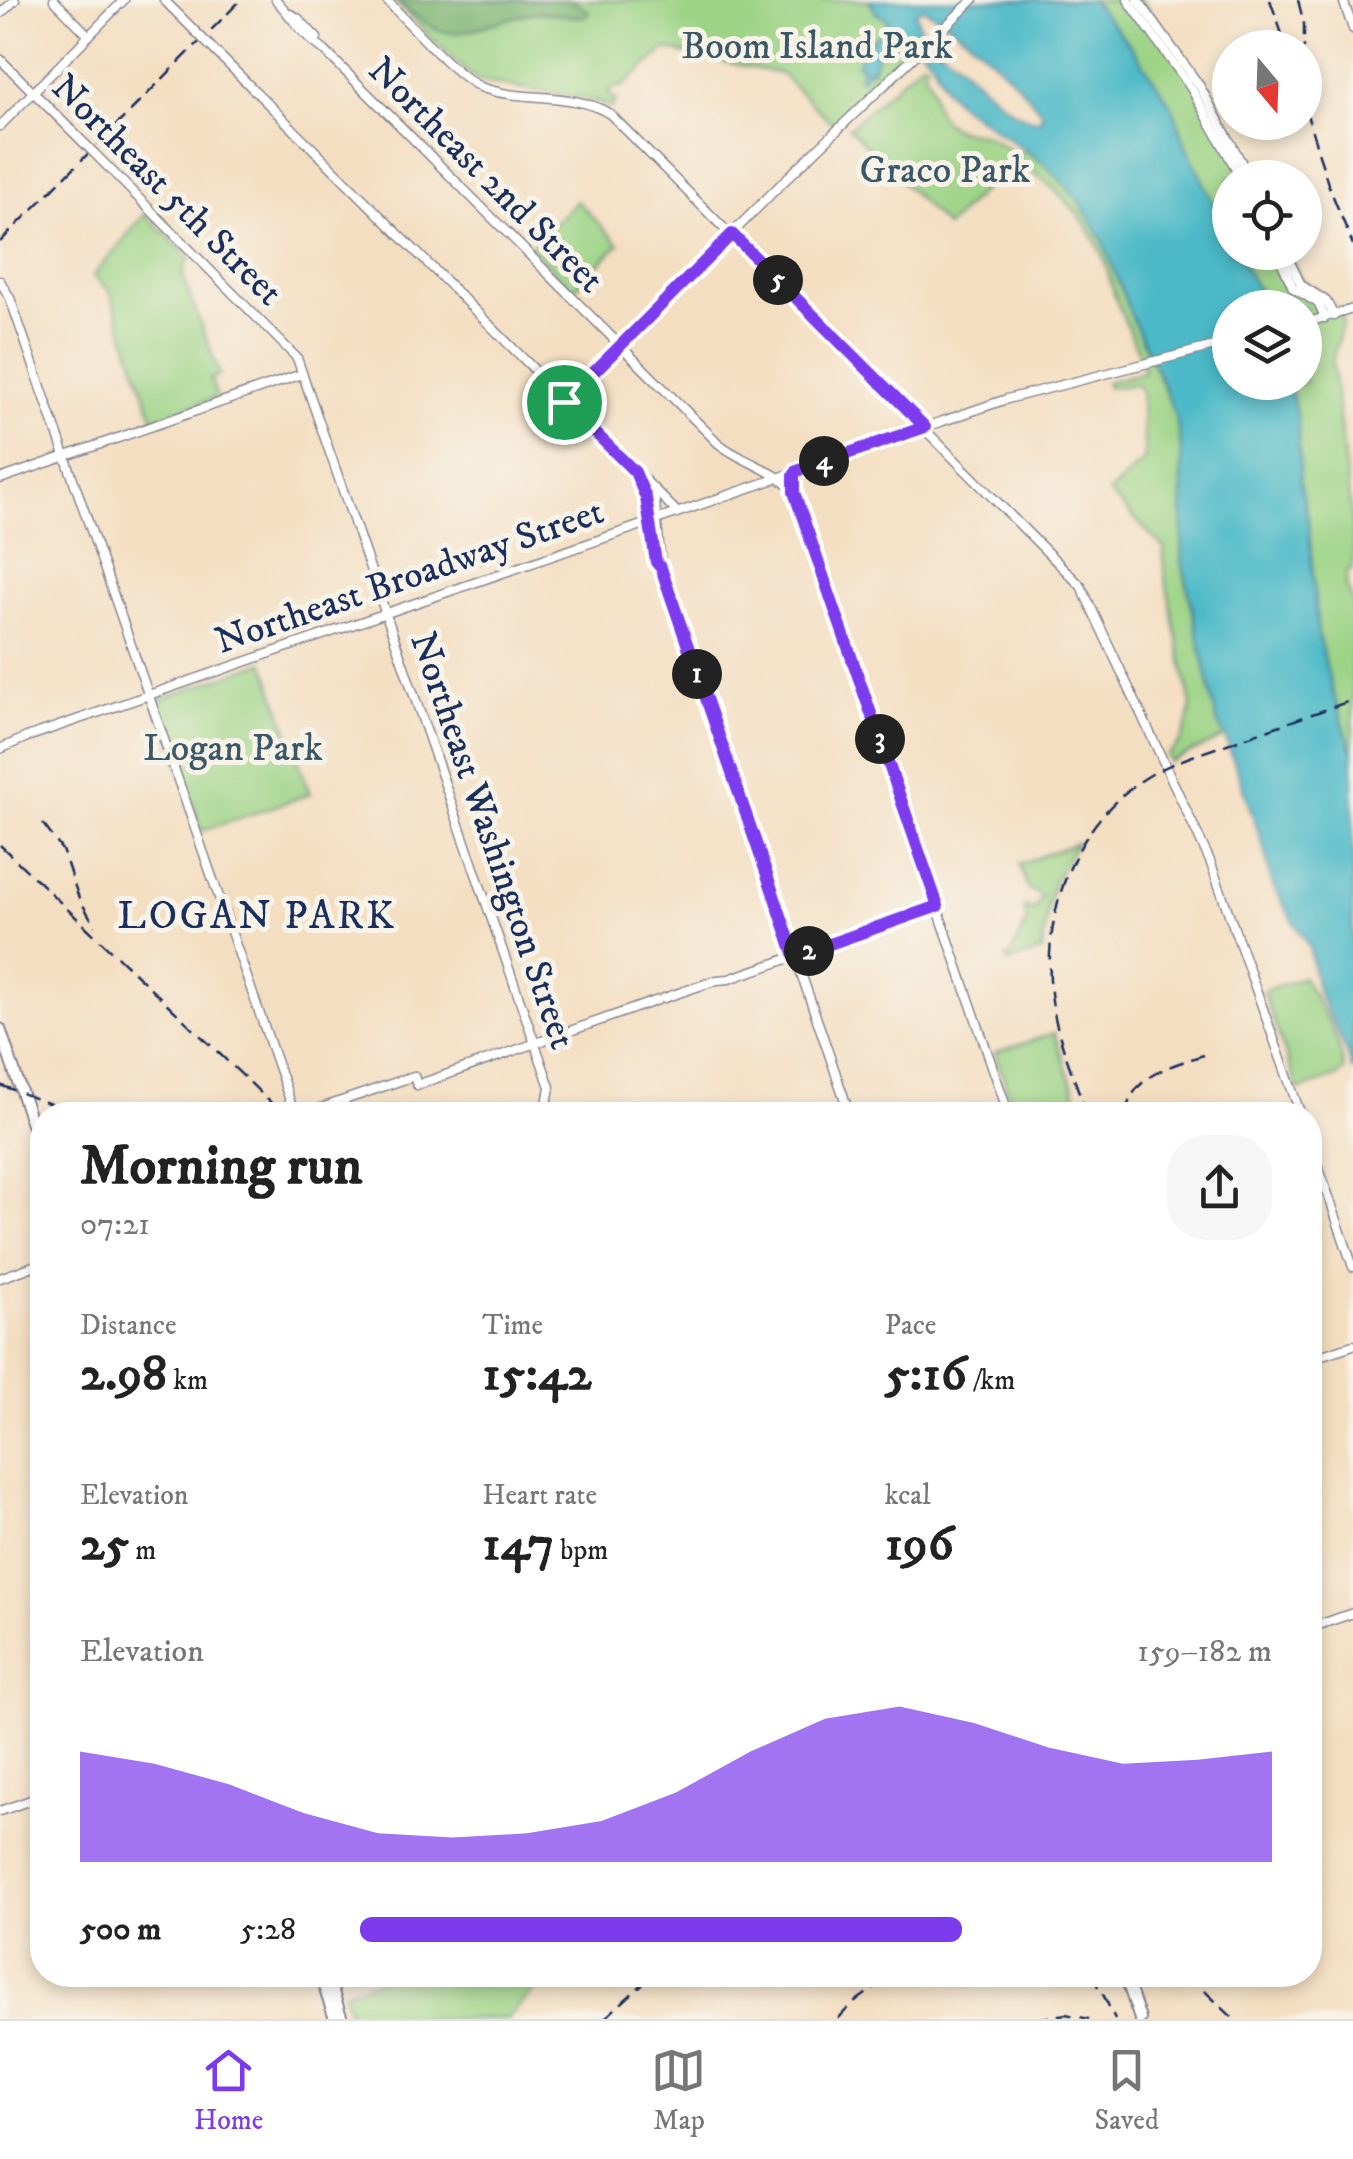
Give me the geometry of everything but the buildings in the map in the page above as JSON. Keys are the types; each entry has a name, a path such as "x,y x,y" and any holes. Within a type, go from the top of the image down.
{"main road":[{"path":"0,1029 30,1118"},
{"path":"0,1046 30,1130"},
{"path":"325,1987 338,2019"},
{"path":"330,1987 338,2019"},
{"path":"1129,1987 1140,2019"}],"street":[{"path":"0,14 14,0"},
{"path":"54,0 89,36"},
{"path":"0,126 124,0"},
{"path":"164,0 677,512"},
{"name":"Northeast 2nd Street","path":"276,0 296,26 724,448 778,477 794,492 1005,1102"},
{"path":"386,0 474,84 494,91 592,105 618,121 1081,586 1210,861 1295,1102"},
{"path":"564,402 973,0"},
{"path":"1128,0 1192,88 1231,160"},
{"path":"1138,0 1199,84 1240,160"},
{"path":"1342,0 1353,29"},
{"name":"Northeast 5th Street","path":"0,59 297,358"},
{"path":"1285,270 1293,288 1330,317"},
{"path":"1294,270 1301,284 1326,301 1330,317"},
{"path":"0,281 10,298 293,1102"},
{"path":"1322,319 1353,309"},
{"name":"Northeast Broadway Street","path":"0,745 1007,398 1212,346"},
{"name":"Northeast Washington Street","path":"297,358 550,1087 547,1102"},
{"path":"0,479 302,374"},
{"path":"794,492 797,471"},
{"path":"635,472 653,520 661,568 846,1102"},
{"path":"649,482 654,492 653,520"},
{"path":"341,1102 535,1043 938,906"},
{"path":"1322,1177 1353,1267"},
{"path":"0,1278 30,1267"},
{"path":"1322,1356 1353,1345"},
{"path":"1322,1624 1353,1613"},
{"path":"0,1811 30,1800"}],"green space":[{"name":"Boom Island Park","path":"393,0 869,0 877,14 888,22 887,29 872,42 868,40 858,65 871,71 880,48 908,40 916,44 834,125 781,74 665,49 623,86 611,88 609,94 616,101 611,108 592,100 479,81"},
{"path":"397,0 569,0 589,11 582,16 532,13 454,33 430,26"},
{"path":"1091,0 1141,0 1208,91 1212,99 1212,140 1234,140 1244,160 1212,160 1212,200 1175,113 1131,46"},
{"name":"Graco Park","path":"922,61 927,64 924,68 936,109 946,122 985,136 1017,154 1029,150 1077,198 1102,239 1175,414 1181,448 1183,567 1217,722 1225,737 1170,762 1167,755 1184,734 1191,706 1164,571 1164,548 1109,493 1145,459 1141,391 1136,384 1108,388 1106,382 1144,372 1140,356 1092,234 1039,176 1014,158 946,227 849,128"},
{"path":"577,201 619,244 573,290 530,247"},
{"path":"145,214 190,258 183,278 220,375 210,379 217,397 154,420 110,291 93,276"},
{"path":"1246,270 1296,270 1305,283 1317,290 1258,290"},
{"path":"1322,294 1343,322 1332,361 1353,531 1353,570 1348,570 1346,585 1353,603 1353,753 1318,635 1308,519 1300,482 1298,421 1293,400 1322,400"},
{"name":"Logan Park","path":"264,662 310,794 202,831 157,700"},
{"path":"1076,843 1054,882 1042,951 1008,963 1006,957 1010,957 1027,921 1024,907 1034,911 1042,896 1028,889 1019,864"},
{"path":"1303,977 1334,1034 1344,1071 1298,1090 1263,991"},
{"path":"1054,1033 1078,1102 1012,1102 995,1053"},
{"path":"357,1987 538,1987 507,2019 351,2019 343,1992"}],"water":[{"path":"869,0 1091,0 1131,46 1175,113 1212,200 1212,270 1246,270 1258,290 1212,290 1212,400 1293,400 1298,421 1300,482 1308,519 1318,635 1353,753 1353,1072 1317,990 1309,947 1273,886 1263,845 1217,722 1182,560 1181,448 1177,422 1102,239 1077,198 1044,163 960,105 945,88 932,60 916,44 908,40 880,48 871,71 866,69 862,80 858,78 862,67 857,65 867,40 872,42 886,29 888,22 877,14","holes":["922,8 971,40 1018,84 1042,113 1040,120 1016,113 929,40 922,32 916,11"]}],"railway":[{"path":"0,242 241,0"},
{"path":"1270,0 1281,30"},
{"path":"1298,0 1304,30"},
{"path":"1315,140 1353,245"},
{"path":"1082,1102 1057,1026 1050,979 1056,911 1080,847 1124,794 1152,774 1353,700"},
{"path":"43,824 62,850 79,898 95,926"},
{"path":"0,845 270,1102"},
{"path":"1129,1102 1154,1074 1203,1055"},
{"path":"0,1085 45,1102"},
{"path":"604,2019 639,1987"},
{"path":"838,2019 878,1987"},
{"path":"1099,1987 1115,2019"},
{"path":"1201,1987 1234,2019"},
{"path":"1035,2019 1066,2014 1089,2019"}],"district":[{"name":"LOGAN PARK","path":"257,914"}],"route":[{"path":"732,234 925,427 797,471 793,479 794,492 938,906 795,956 652,551 645,492 635,472 564,402 732,234"}]}
